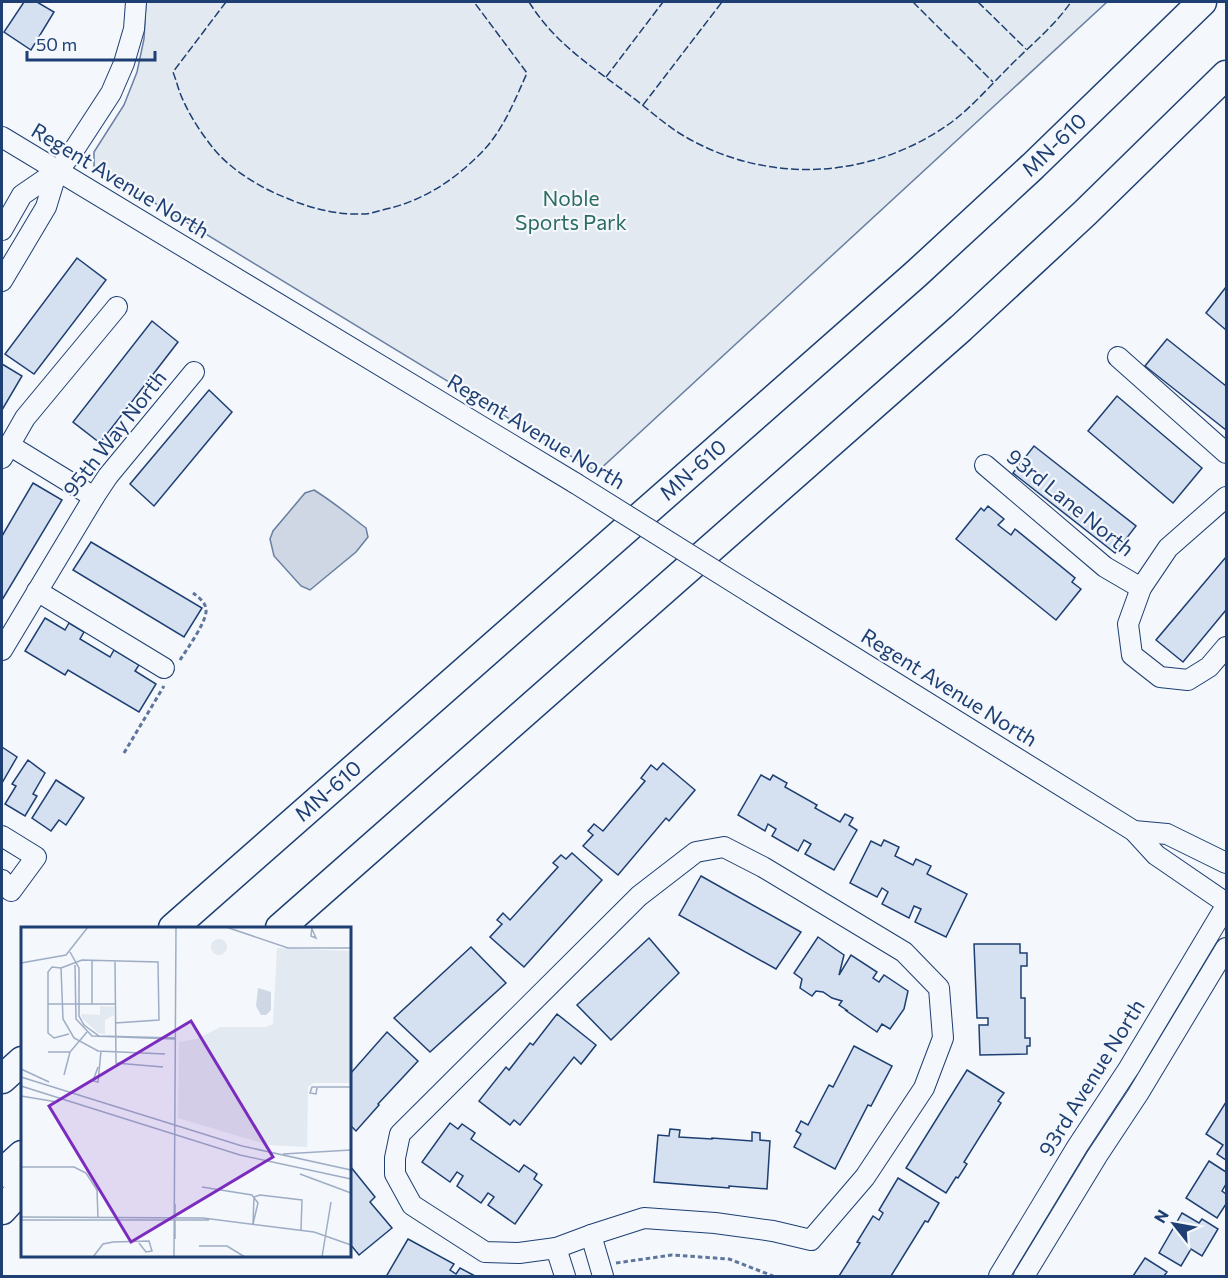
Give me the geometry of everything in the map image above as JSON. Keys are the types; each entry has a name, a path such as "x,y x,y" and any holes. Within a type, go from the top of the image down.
{"highway":[{"path":"916,274 1175,2"},
{"name":"MN-610","path":"174,927 916,274 1033,166 1202,2"},
{"path":"288,922 916,367 1085,213 1227,75"},
{"path":"1085,213 1227,101"},
{"path":"2,1065 21,1050"},
{"path":"2,1079 21,1062"},
{"path":"2,1173 21,1156"},
{"path":"2,1210 21,1189"}],"street":[{"path":"2,230 22,195 57,171 70,156 111,93 124,63 134,29 136,2"},
{"name":"Regent Avenue North","path":"2,137 575,483 1134,831 1156,855 1227,905"},
{"path":"2,281 46,207 57,171"},
{"path":"94,497 5,451 26,418 117,307"},
{"path":"1118,357 1227,453"},
{"name":"95th Way North","path":"2,650 108,476 194,372"},
{"name":"93rd Lane North","path":"985,465 1105,567 1141,588 1168,548 1227,497"},
{"path":"1141,588 1128,624 1132,655 1160,677 1188,680 1209,667 1227,647"},
{"path":"37,591 164,668"},
{"name":"Regent Avenue North","path":"1134,831 1167,834 1227,863"},
{"path":"2,836 36,857 11,891 2,880"},
{"path":"724,847 763,867 904,952 939,988 943,1038 924,1088 865,1177 811,1240 772,1231 715,1223 644,1218 591,1235 556,1248 519,1253 485,1252 412,1205 395,1173 399,1134 639,896 696,852 724,847"},
{"name":"93rd Avenue North","path":"999,1276 1227,905"},
{"path":"1024,1276 1227,948"},
{"path":"591,1235 603,1276"},
{"path":"556,1248 565,1276"}],"path":[{"path":"620,1262 672,1255 729,1258 773,1276"}],"green space":[{"name":"Noble Sports Park","path":"146,2 1107,2 597,472 94,166 94,152 124,105 137,72 144,39"}],"shaded area":[{"path":"314,490 366,528 368,537 356,552 310,590 301,586 274,556 270,539 273,531 305,493"}],"building":[{"path":"24,2 37,2 54,12 31,50 4,32"},
{"path":"77,258 106,280 34,374 5,354"},
{"path":"1226,287 1226,330 1206,313"},
{"path":"152,321 178,342 100,443 73,422"},
{"path":"1167,339 1226,386 1226,430 1145,366"},
{"path":"2,364 22,376 2,410"},
{"path":"209,390 232,412 154,506 130,484"},
{"path":"1117,396 1202,468 1173,503 1088,431"},
{"path":"1034,446 1136,526 1115,553 1013,473"},
{"path":"33,483 62,500 2,600 2,536"},
{"path":"988,506 1004,519 998,525 1011,535 1015,529 1075,578 1072,582 1081,589 1056,620 956,539 981,508 984,511"},
{"path":"91,542 202,608 184,637 73,570"},
{"path":"1226,557 1226,610 1183,662 1156,640"},
{"path":"45,618 65,630 69,623 84,632 80,639 110,657 114,650 139,665 135,671 156,684 139,712 68,670 65,675 25,651"},
{"path":"2,747 17,757 2,783"},
{"path":"28,760 45,773 33,794 37,796 25,816 5,804 16,786 12,784"},
{"path":"663,763 695,790 669,821 666,818 618,875 583,846 593,835 588,831 594,824 603,831 645,781 641,778 651,765 657,770"},
{"path":"761,775 770,780 773,775 787,783 785,787 817,805 815,808 840,822 845,814 853,818 849,825 857,830 834,870 805,854 811,844 804,840 798,851 772,836 776,829 768,824 765,831 738,815"},
{"path":"56,780 84,798 66,825 59,820 51,831 32,818"},
{"path":"884,840 899,847 895,856 913,865 916,859 931,866 927,874 967,894 946,937 915,922 921,909 914,906 909,918 882,904 888,892 882,888 877,897 850,883 871,841 881,846"},
{"path":"572,853 602,880 524,967 490,937 502,924 497,920 503,913 510,920 558,867 553,863 561,855 566,859"},
{"path":"701,876 801,932 776,969 679,915"},
{"path":"818,937 844,955 839,975 851,955 877,972 873,978 879,982 884,975 908,991 904,1009 890,1029 882,1024 877,1032 839,1005 842,1001 823,992 816,991 812,996 800,988 802,979 794,973"},
{"path":"649,938 679,973 611,1040 577,1005"},
{"path":"974,944 1020,944 1020,953 1027,953 1027,966 1021,966 1021,998 1025,998 1025,1038 1030,1038 1027,1054 980,1055 979,1025 988,1025 988,1018 977,1018"},
{"path":"471,947 506,983 430,1052 394,1018"},
{"path":"557,1014 596,1045 581,1064 574,1057 520,1125 514,1120 510,1125 479,1101 506,1067 509,1070 530,1043 533,1045"},
{"path":"387,1032 418,1061 356,1131 351,1126 351,1073"},
{"path":"854,1046 892,1066 871,1106 868,1105 835,1169 794,1147 801,1134 796,1131 801,1121 808,1125 829,1085 833,1087"},
{"path":"967,1070 1004,1093 998,1101 1001,1103 964,1162 967,1164 946,1193 906,1168"},
{"path":"1226,1102 1226,1160 1217,1154 1223,1145 1206,1134"},
{"path":"450,1123 458,1129 462,1124 475,1133 471,1139 519,1172 524,1165 537,1174 534,1179 542,1185 515,1224 488,1205 494,1197 488,1193 481,1203 457,1186 463,1176 457,1172 450,1182 422,1162"},
{"path":"670,1129 680,1130 679,1137 752,1141 752,1132 760,1133 760,1140 770,1141 767,1189 654,1182 658,1135 669,1136"},
{"path":"1209,1161 1226,1172 1226,1184 1222,1191 1226,1194 1226,1204 1217,1218 1186,1198"},
{"path":"351,1167 375,1197 370,1202 392,1228 359,1255 351,1245"},
{"path":"898,1178 939,1203 928,1222 925,1221 891,1276 839,1276 860,1243 857,1242 873,1216 879,1220 883,1213 879,1210"},
{"path":"1182,1213 1199,1223 1202,1219 1218,1229 1202,1256 1191,1249 1181,1266 1159,1253"},
{"path":"408,1239 454,1264 450,1270 456,1274 460,1268 475,1276 387,1275"},
{"path":"1145,1258 1167,1272 1164,1276 1133,1276"}],"fence":[{"path":"226,2 173,72 182,99 193,120 220,156 255,183 303,204 323,210 353,214 369,214 399,205 436,189 479,155 501,127 527,73 474,2"},
{"path":"529,2 563,43 679,133 711,150 745,162 780,168 815,169 850,166 884,157 918,143 949,124 1048,29 1071,2"},
{"path":"606,77 663,2"},
{"path":"643,105 722,2"},
{"path":"913,2 993,82"},
{"path":"978,2 1026,49"}]}
